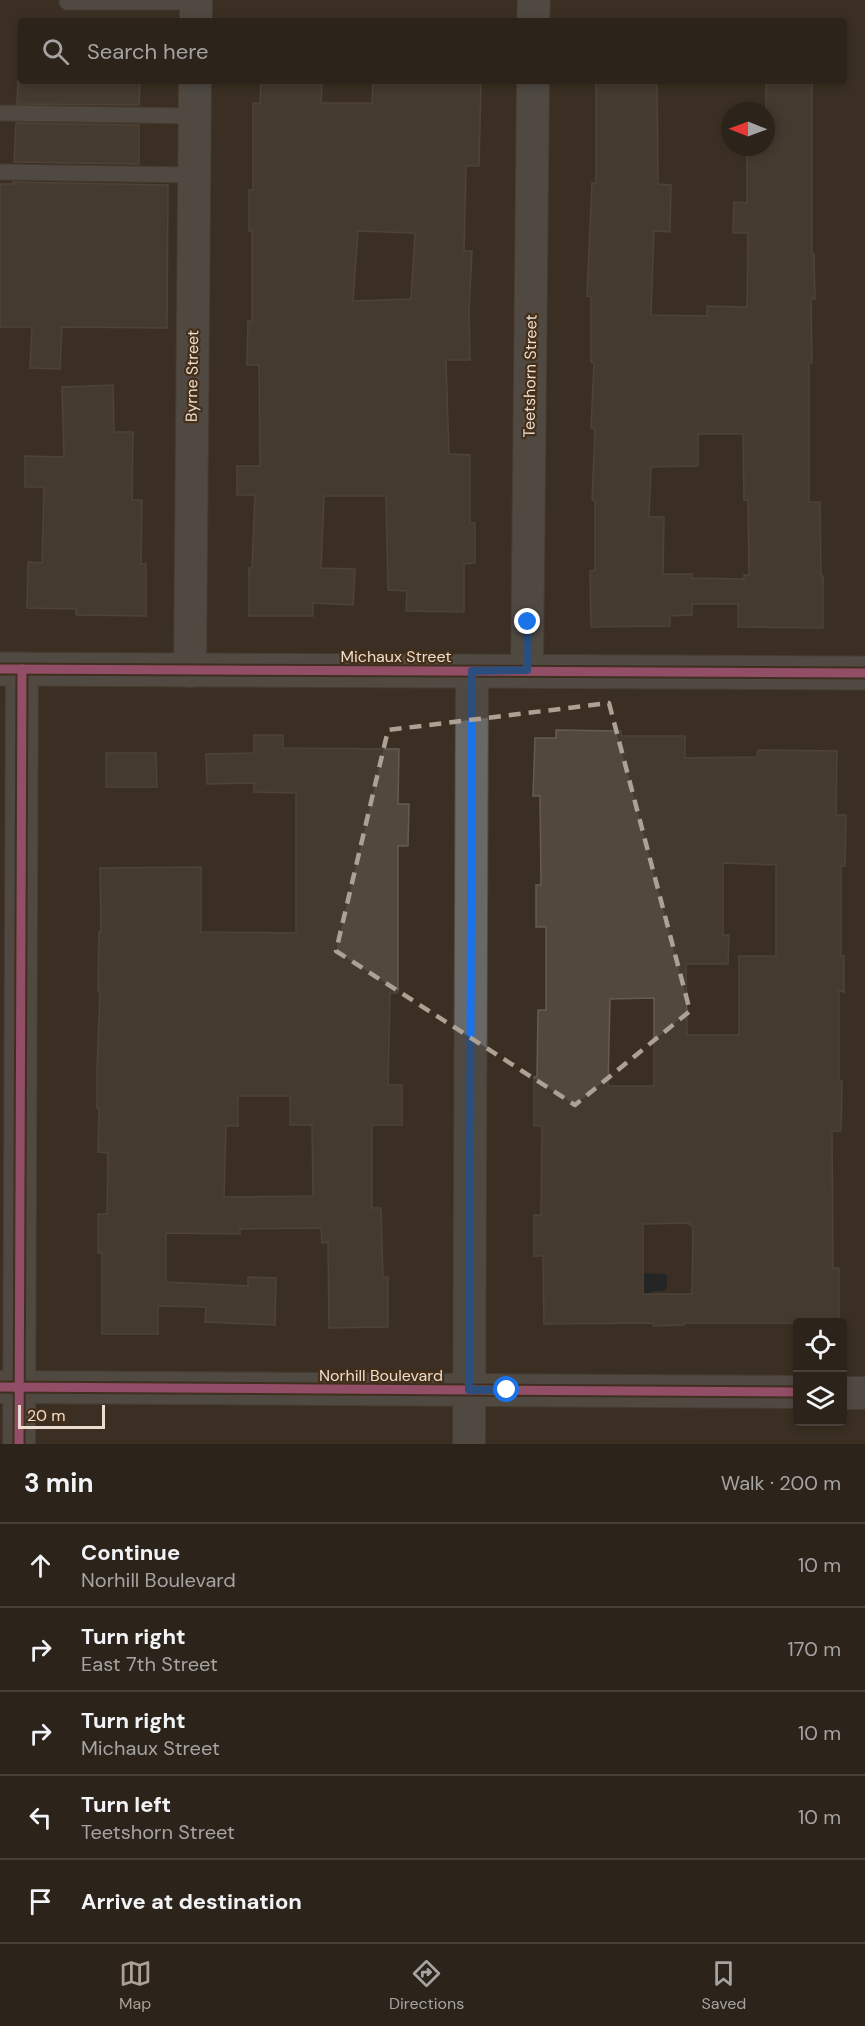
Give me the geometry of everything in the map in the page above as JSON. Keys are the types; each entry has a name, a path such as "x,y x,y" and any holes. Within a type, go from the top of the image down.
{"street":[{"path":"534,0 534,18"},
{"name":"Byrne Street","path":"190,671 195,84"},
{"name":"Teetshorn Street","path":"527,670 533,84"},
{"path":"11,669 10,1387 19,1444"},
{"name":"Michaux Street","path":"11,669 865,673"},
{"path":"469,1444 472,671"},
{"name":"Norhill Boulevard","path":"10,1387 793,1392"},
{"path":"847,1393 865,1393"}],"lane":[{"path":"67,2 196,8"},
{"path":"0,113 195,116"},
{"path":"0,172 194,175"}],"highlighted area":[{"path":"609,703 690,1011 575,1105 336,951 388,730"}],"water":[{"path":"640,1273 667,1276 667,1287 664,1291 650,1293 650,1310 634,1278"}],"building":[{"path":"18,81 18,84 140,84 139,105 17,104"},
{"path":"261,84 322,84 321,103 372,103 373,84 481,84 479,166 466,166 464,251 472,251 469,311 470,360 446,360 449,454 470,455 470,523 475,523 475,563 464,564 464,612 406,611 407,591 388,590 386,496 324,496 321,568 355,569 353,605 313,603 313,616 249,616 249,568 252,568 255,495 237,495 237,466 260,466 259,365 247,365 248,321 252,321 252,231 249,231 249,190 253,190 253,103 260,103","holes":["358,231 415,233 411,299 353,301"]},
{"path":"596,84 657,84 658,184 671,185 670,232 654,231 651,315 707,316 707,306 747,307 748,233 733,233 734,202 747,203 747,156 775,156 775,102 766,102 766,84 812,84 812,254 814,254 815,299 811,299 812,363 809,363 809,502 820,502 823,628 738,627 738,604 692,604 692,615 670,616 670,626 591,627 590,571 595,570 595,501 592,500 595,429 591,428 594,363 591,362 591,297 587,296 592,183 596,183","holes":["698,434 743,434 744,500 748,500 749,575 744,575 744,579 692,578 692,574 663,574 664,517 649,517 651,467 698,466"]},
{"path":"16,123 139,125 139,164 14,162"},
{"path":"13,182 168,185 167,328 62,327 60,369 30,368 32,327 0,327 0,184 13,184"},
{"path":"113,385 114,432 133,432 132,500 142,500 141,564 146,564 146,616 76,615 76,609 27,608 28,562 42,563 44,487 25,487 25,456 64,457 62,387"},
{"path":"556,730 621,731 621,736 685,736 685,758 757,757 758,750 837,751 836,815 846,815 845,866 841,866 841,956 844,956 844,992 839,991 841,1131 832,1131 833,1268 839,1268 839,1318 793,1318 793,1323 684,1323 684,1325 653,1326 653,1323 544,1324 543,1256 534,1256 534,1215 541,1215 542,1126 534,1126 534,1077 537,1077 538,1010 546,1010 546,927 536,927 536,885 541,885 540,796 533,796 535,738 556,738","holes":["723,863 776,865 776,956 739,956 739,1035 687,1035 686,964 728,964 729,935 723,935","654,998 654,1086 608,1086 610,999","689,1223 693,1226 692,1294 643,1294 643,1224"]},
{"path":"254,735 283,735 283,748 399,749 398,804 409,804 408,846 398,846 398,993 390,993 388,1085 402,1085 402,1125 372,1125 372,1208 381,1208 383,1277 388,1277 388,1327 329,1328 328,1242 322,1243 321,1228 240,1229 240,1234 166,1233 166,1282 248,1286 248,1277 276,1278 275,1325 205,1322 206,1307 158,1306 158,1334 102,1334 102,1253 98,1253 98,1214 107,1214 108,1153 98,1152 100,868 201,867 201,932 296,933 296,793 254,792 254,783 207,784 206,754 254,753","holes":["238,1096 290,1096 290,1125 312,1125 313,1196 224,1197 226,1126 238,1126"]},
{"path":"106,753 156,753 157,787 106,787"}],"cycle path":[{"path":"0,669 865,673"},
{"path":"19,1444 22,669"},
{"path":"0,1387 793,1392"}],"route":[{"path":"507,1390 469,1390 472,671 527,670 528,622"}]}
